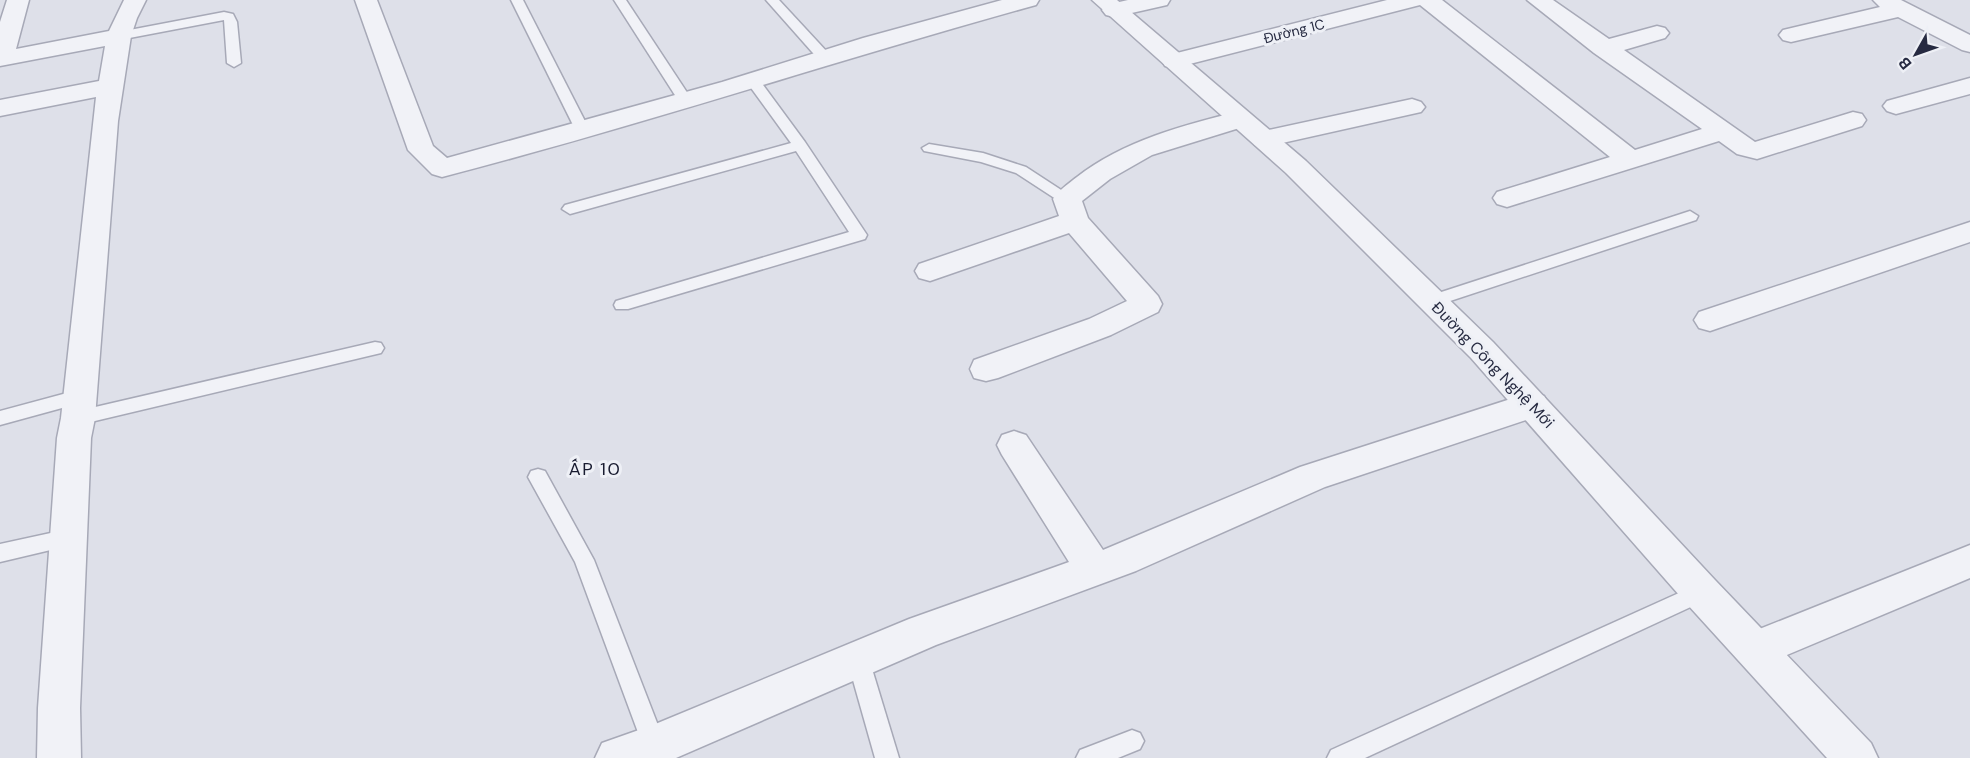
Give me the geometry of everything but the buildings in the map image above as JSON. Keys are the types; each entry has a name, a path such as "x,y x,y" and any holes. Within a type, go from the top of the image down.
{"street":[{"path":"18,0 1,59 119,36"},
{"path":"366,0 421,150 442,168 753,81 1028,0"},
{"path":"1108,5 1159,0"},
{"name":"Đường 1C","path":"1174,61 1414,0"},
{"path":"1428,0 1631,160"},
{"path":"1538,0 1720,132 1746,148 1757,151 1853,120"},
{"path":"60,758 59,708 74,438 105,121 119,36 125,18 139,1"},
{"name":"Đường Công Nghệ Mới","path":"1108,5 1296,167 1482,350 1701,592 1856,758"},
{"path":"1791,35 1893,5 1970,45"},
{"path":"1603,48 1658,33"},
{"path":"0,108 112,86"},
{"path":"1896,106 1970,86"},
{"path":"930,271 1071,210 1100,173 1143,149 1252,129 1412,107"},
{"path":"1507,198 1720,132"},
{"path":"986,369 1100,327 1147,304 1071,210"},
{"path":"1710,320 1963,240"},
{"path":"617,758 654,746 924,632 1094,569 1313,477 1532,405"},
{"path":"1014,445 1094,569"},
{"path":"1756,649 1970,561"}],"lane":[{"path":"517,0 582,129"},
{"path":"620,0 685,100"},
{"path":"772,0 825,58"},
{"path":"119,36 224,16 229,17 234,63"},
{"path":"622,305 859,235 800,145 753,81"},
{"path":"570,209 800,145"},
{"path":"929,148 983,158 1021,170 1071,210"},
{"path":"1432,301 1690,216"},
{"path":"0,418 78,408 375,348"},
{"path":"538,477 584,560 654,746"},
{"path":"0,553 69,538"},
{"path":"1339,758 1701,592"},
{"path":"858,659 887,758"},
{"path":"1088,758 1132,741"}],"district":[{"name":"ẤP 10","path":"595,469"}]}
